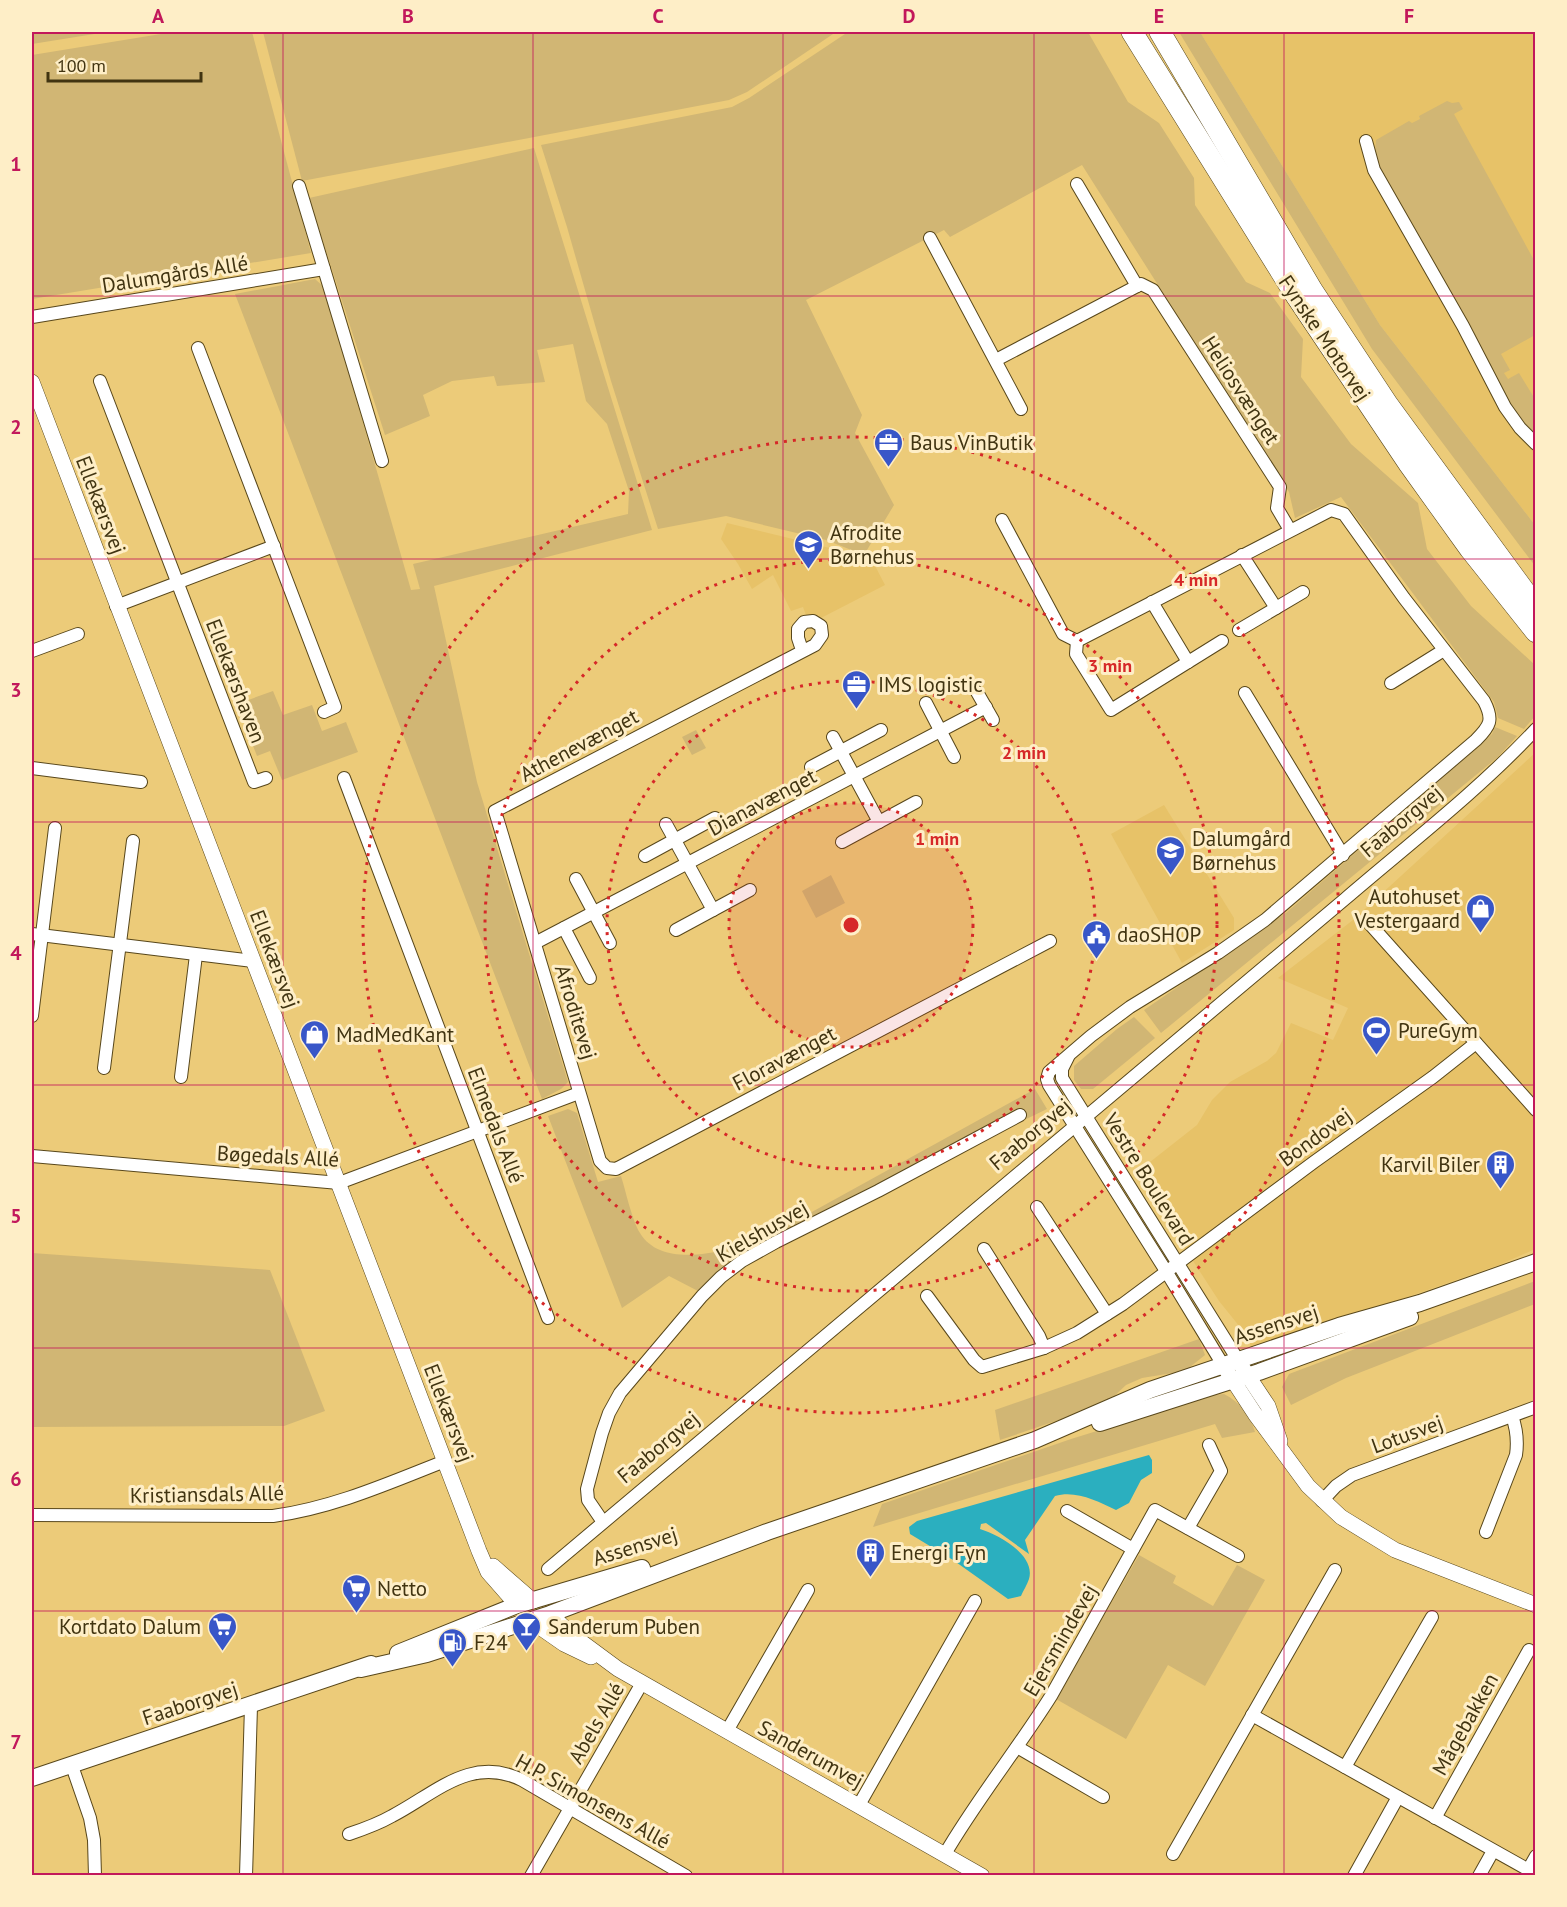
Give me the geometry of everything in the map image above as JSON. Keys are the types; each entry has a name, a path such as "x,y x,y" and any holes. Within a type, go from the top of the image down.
{"highway":[{"name":"Fynske Motorvej","path":"1132,32 1293,291 1409,464 1470,549 1536,632"},
{"name":"Fynske Motorvej","path":"1160,32 1312,290 1388,405 1472,523 1536,607"},
{"path":"1472,523 1536,592"}],"main road":[{"name":"Assensvej","path":"1035,1440 1150,1390 1236,1370 1339,1326 1420,1303 1536,1262"},
{"name":"Assensvej","path":"531,1621 767,1532 1035,1440 1107,1421 1160,1396 1536,1272"},
{"name":"Assensvej","path":"525,1603 743,1536 767,1532"},
{"path":"525,1603 550,1614"},
{"path":"525,1603 531,1621"},
{"name":"Faaborgvej","path":"32,1778 362,1669 463,1625 525,1603"},
{"name":"Faaborgvej","path":"362,1669 427,1654 531,1621"}],"street":[{"path":"1366,141 1374,170 1505,407 1520,428 1536,444"},
{"name":"Heliosvænget","path":"1077,184 1137,286 1141,284 1153,290 1280,487 1277,508 1290,530"},
{"path":"299,186 382,461"},
{"path":"930,238 1021,409"},
{"name":"Dalumgårds Allé","path":"32,317 324,269"},
{"path":"996,360 1137,286"},
{"path":"198,348 335,707 324,712"},
{"name":"Ellekærshaven","path":"100,381 254,782 266,778"},
{"name":"Ellekærsvej","path":"32,382 479,1551 488,1572 525,1603"},
{"path":"1074,1126 1047,1079 1049,1072 1130,1007 1236,941 1282,906 1476,740 1489,726 1490,718 1484,701 1404,598 1344,514 1330,510 1077,641"},
{"path":"1002,520 1063,634 1077,641"},
{"path":"116,606 274,546"},
{"path":"1242,555 1276,608"},
{"path":"1239,630 1304,592"},
{"path":"1152,602 1188,662"},
{"path":"32,656 78,633"},
{"path":"1077,641 1076,654 1111,710 1222,641"},
{"name":"Athenevænget","path":"535,943 495,811 802,650"},
{"path":"1391,683 1444,650"},
{"path":"977,692 993,720"},
{"path":"1245,693 1343,855"},
{"path":"926,703 954,757"},
{"name":"Dianavænget","path":"535,943 986,707"},
{"name":"Faaborgvej","path":"548,1569 1450,809 1536,729"},
{"name":"Dianavænget","path":"811,767 881,730"},
{"path":"833,737 879,822"},
{"path":"32,768 141,782"},
{"name":"Elmedals Allé","path":"344,778 548,1318"},
{"path":"842,842 916,802"},
{"name":"Dianavænget","path":"645,856 715,818"},
{"path":"666,824 713,910"},
{"path":"32,1016 37,934 55,828"},
{"path":"104,1068 133,841"},
{"path":"576,879 610,943"},
{"path":"676,930 750,890"},
{"path":"1369,923 1536,1110"},
{"path":"564,928 590,978"},
{"path":"37,934 253,961"},
{"name":"Floravænget","path":"579,1093 600,1161 606,1168 616,1169 1050,941"},
{"name":"Afroditevej","path":"535,943 579,1093"},
{"path":"181,1077 196,955"},
{"name":"Bondovej","path":"927,1296 974,1360 982,1367 1044,1348 1107,1314 1476,1043"},
{"path":"1070,1054 1062,1069 1062,1078 1086,1116"},
{"name":"Bøgedals Allé","path":"32,1156 339,1183 579,1093"},
{"name":"Kielshusvej","path":"603,1522 588,1500 587,1489 609,1413 620,1393 720,1277 742,1261 776,1242 878,1191 1020,1115"},
{"name":"Vestre Boulevard","path":"1086,1116 1172,1267 1285,1455 1308,1486 1322,1501 1357,1529 1395,1550 1536,1605"},
{"name":"Vestre Boulevard","path":"1074,1126 1172,1267"},
{"path":"1037,1207 1107,1314"},
{"path":"984,1249 1039,1336 1044,1348"},
{"name":"Lotusvej","path":"1322,1501 1336,1486 1352,1475 1536,1407"},
{"path":"1486,1532 1516,1455 1517,1431 1512,1416"},
{"path":"1188,1528 1221,1471 1209,1445"},
{"name":"Kristiansdals Allé","path":"32,1515 273,1516 332,1504 445,1461"},
{"name":"Ejersmindevej","path":"945,1854 980,1798 1051,1696 1155,1510 1238,1556"},
{"path":"1067,1511 1133,1549"},
{"path":"1173,1854 1335,1570"},
{"path":"727,1731 808,1590"},
{"path":"859,1805 975,1601"},
{"name":"Sanderumvej","path":"550,1614 572,1635 618,1669"},
{"path":"1345,1767 1432,1617"},
{"name":"Sanderumvej","path":"531,1621 564,1644 618,1669 982,1875"},
{"name":"Mågebakken","path":"1435,1818 1529,1650"},
{"name":"Abels Allé","path":"531,1875 642,1683"},
{"path":"246,1875 252,1706"},
{"path":"1252,1715 1532,1872 1536,1856"},
{"path":"1017,1747 1103,1797"},
{"path":"72,1766 90,1818 94,1840 95,1875"},
{"name":"H.P. Simonsens Allé","path":"349,1834 392,1817 454,1780 477,1772 500,1772 512,1775 686,1875"},
{"path":"1354,1875 1398,1797"},
{"path":"1479,1875 1493,1851"}],"shaded area":[{"path":"32,32 107,32 32,44"},
{"path":"173,32 252,32 311,253 32,299 32,55"},
{"path":"263,32 836,32 747,92 729,100 302,181"},
{"path":"848,32 1088,32 1128,102 1159,123 1194,178 1195,205 1246,282 1270,293 1303,339 1301,377 1351,444 1418,503 1427,549 1471,606 1535,665 1535,716 1524,729 1498,718 1494,702 1341,497 1295,518 1289,492 1082,165 950,237 944,230 806,300 862,415 855,433 894,505 864,555 826,540 726,516 658,529 611,381 541,145 732,107"},
{"path":"1179,32 1200,32 1380,325 1535,525 1535,566 1372,349"},
{"path":"1200,32 1535,32 1535,525 1380,325"},
{"path":"1447,101 1459,102 1463,109 1454,114 1535,262 1535,335 1501,354 1510,370 1504,373 1508,379 1519,373 1535,399 1535,436 1503,390 1477,339 1381,171 1375,152 1376,140 1409,121 1412,123 1420,119 1419,116"},
{"path":"534,148 652,530 434,586 477,782 568,1082 561,1089 542,1099 235,294 315,279 324,287 411,590 420,589 413,564 628,514 629,491 607,424 586,401 573,344 537,350 545,382 497,386 494,376 452,381 423,395 430,416 385,435 309,198"},
{"name":"Afrodite Børnehus","path":"727,523 871,558 885,585 821,618 806,615 803,607 791,611 773,575 752,589 721,539"},
{"path":"273,691 283,715 312,705 322,731 346,722 358,752 282,780 270,751 257,756 237,704"},
{"path":"1495,727 1517,736 1498,757 1161,1033 1144,1010 1287,912 1492,734"},
{"path":"696,730 706,748 692,755 682,737"},
{"path":"1535,753 1535,1249 1499,1265 1370,1310 1251,1347 1248,1337 1219,1301 1136,1173 1197,1125 1212,1100 1230,1082 1267,1061 1276,1053 1291,1023 1333,1040 1348,1008 1278,978 1353,920"},
{"name":"Dalumgård Børnehus","path":"1164,805 1234,918 1234,930 1182,963 1111,834"},
{"path":"831,875 845,903 816,918 802,891"},
{"path":"1134,1017 1155,1038 1093,1089 1081,1089 1074,1080 1074,1066"},
{"path":"1035,1089 1047,1109 735,1260 698,1291 669,1276 622,1308 548,1116 568,1109 577,1113 598,1182 621,1176 640,1233 650,1245 664,1252 680,1255 714,1252 761,1240"},
{"path":"32,1253 270,1270 325,1411 284,1426 32,1427"},
{"path":"1535,1281 1535,1304 1346,1378 1291,1405 1282,1387 1289,1374"},
{"path":"1199,1339 1205,1355 1185,1371 1142,1378 1126,1385 1106,1404 1000,1440 995,1410"},
{"path":"1224,1394 1244,1410 1255,1432 1222,1438 1215,1424 873,1527 882,1504 1071,1439 1213,1395"},
{"path":"1139,1555 1176,1576 1173,1583 1213,1606 1237,1565 1265,1580 1205,1686 1168,1665 1126,1739 1056,1699"}],"water":[{"path":"1149,1455 1152,1460 1152,1473 1141,1480 1129,1503 1116,1510 1079,1495 1055,1496 1025,1540 1029,1554 986,1523 981,1524 980,1529 1006,1541 1022,1554 1027,1562 1030,1570 1029,1579 1021,1596 1008,1599 953,1560 910,1534 909,1527 917,1521"}],"place":[{"name":"Baus VinButik","path":"889,468"},
{"name":"Afrodite Børnehus","path":"809,570"},
{"name":"IMS logistic","path":"857,710"},
{"name":"Dalumgård Børnehus","path":"1171,876"},
{"name":"Autohuset Vestergaard","path":"1481,934"},
{"name":"daoSHOP","path":"1096,960"},
{"name":"PureGym","path":"1377,1056"},
{"name":"MadMedKant","path":"315,1060"},
{"name":"Karvil Biler","path":"1501,1190"},
{"name":"Energi Fyn","path":"870,1578"},
{"name":"Netto","path":"356,1614"},
{"name":"Kortdato Dalum","path":"222,1652"},
{"name":"Sanderum Puben","path":"527,1652"},
{"name":"F24","path":"453,1668"}]}
